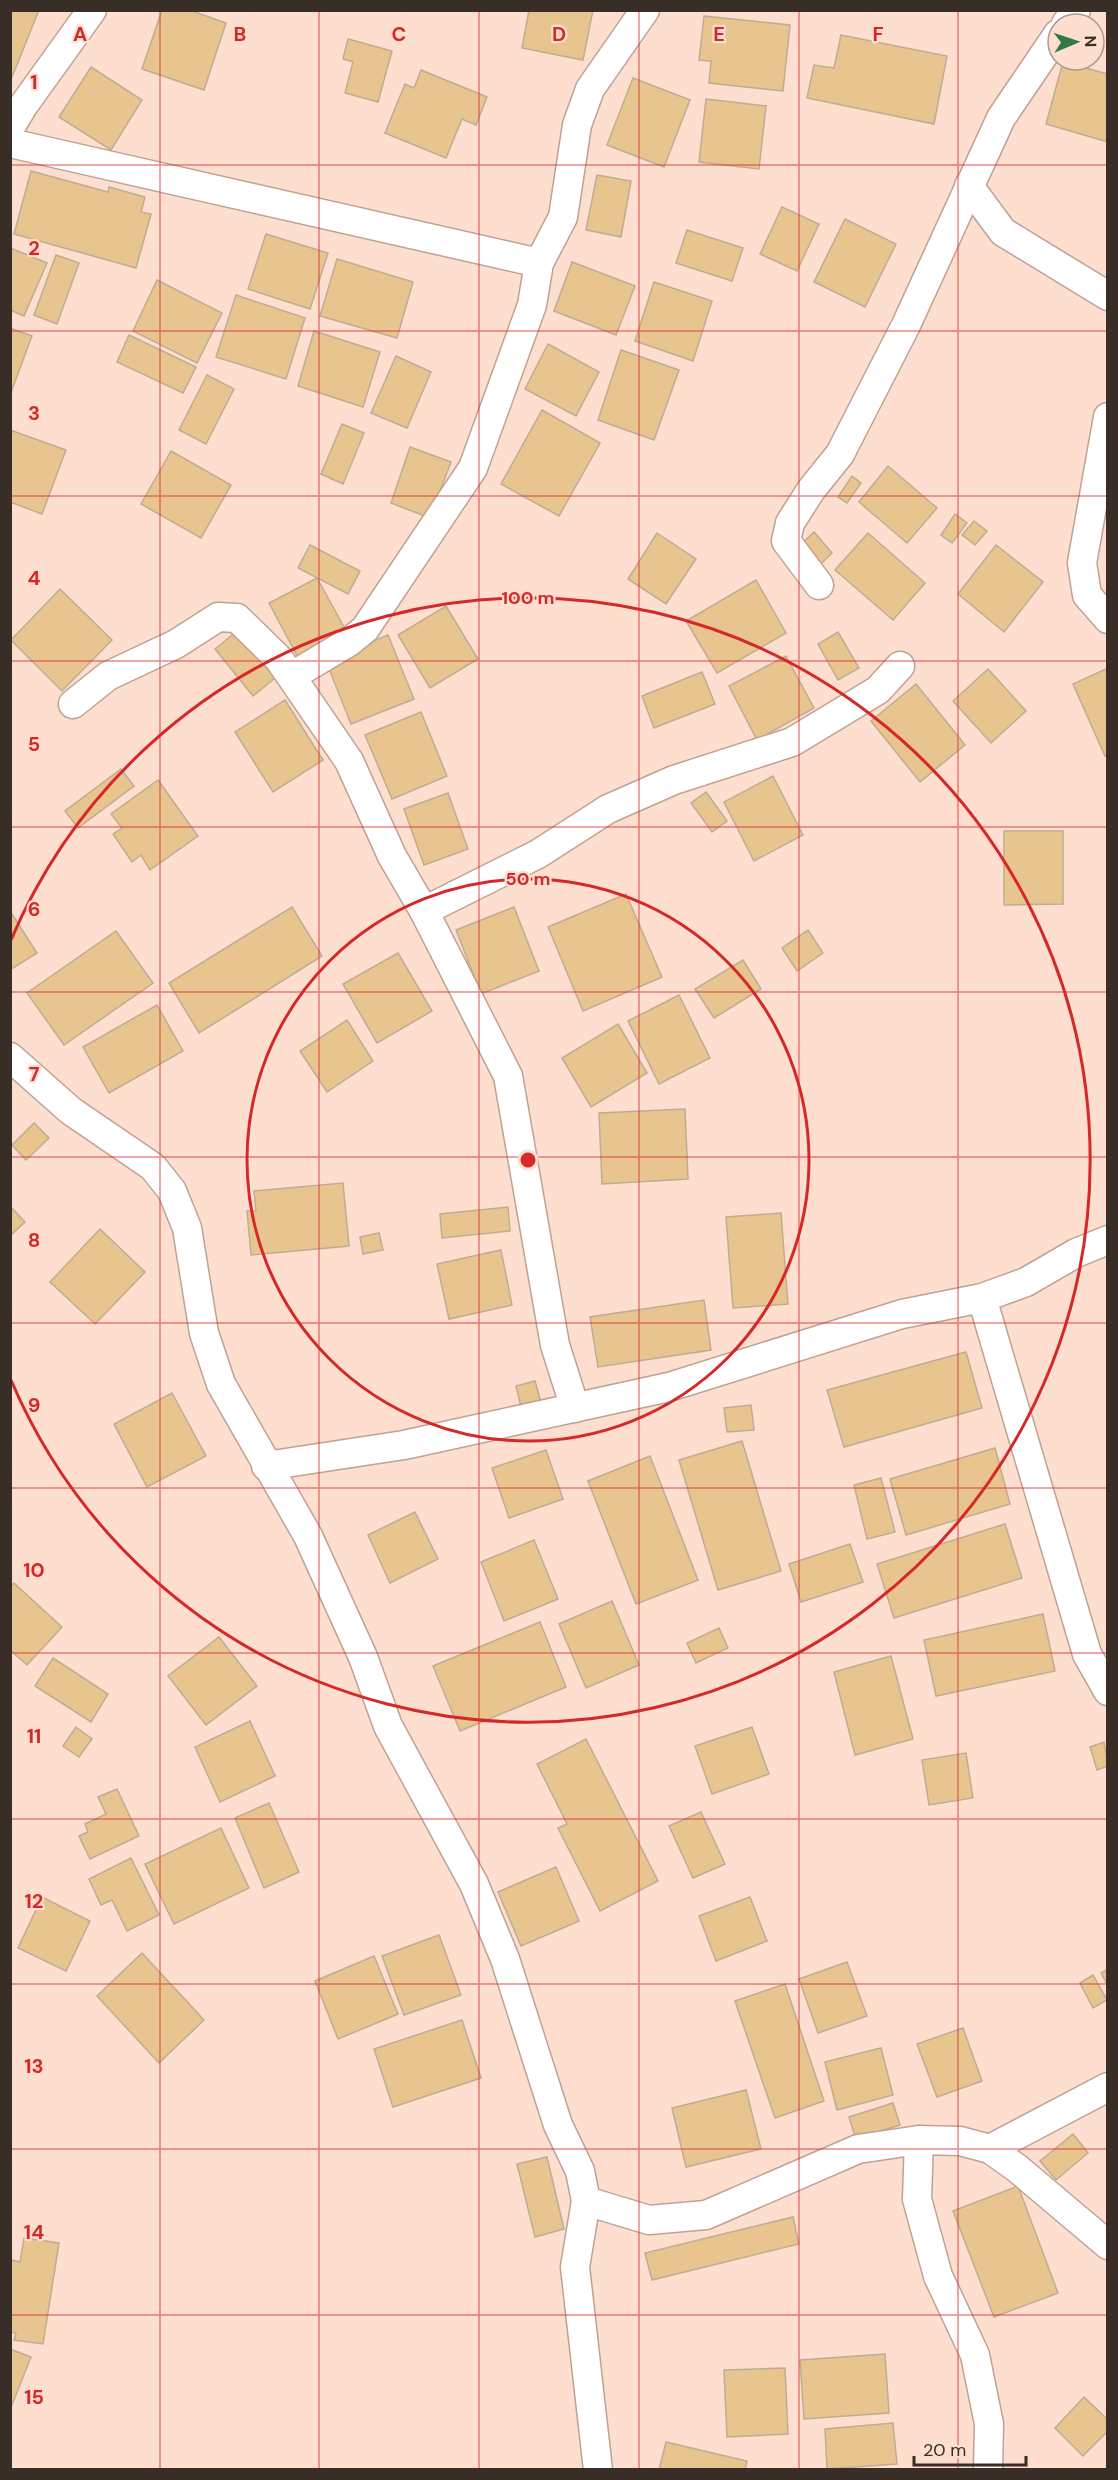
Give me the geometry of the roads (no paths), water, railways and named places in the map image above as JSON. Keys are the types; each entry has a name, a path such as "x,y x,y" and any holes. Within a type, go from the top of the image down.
{"street":[{"path":"10,128 23,106 92,10"},
{"path":"292,676 349,642 364,629 473,468 532,305 539,263 563,217 577,125 590,89 645,10"},
{"path":"819,585 786,541 790,523 811,490 840,454 906,325 1000,118 1046,51"},
{"path":"10,143 539,263"},
{"path":"969,186 1003,232 1107,296"},
{"path":"1107,417 1082,563 1088,595 1107,619"},
{"path":"73,704 108,676 176,644 218,617 237,618 292,676 349,761 392,856 424,911 508,1076 555,1345 575,1408"},
{"path":"424,911 538,854 608,809 674,780 792,741 878,690 900,666"},
{"path":"10,1057 71,1111 153,1167 172,1191 187,1228 204,1333 221,1384 308,1536 363,1657 388,1726 474,1884 505,1959 558,2125 580,2171 586,2201 575,2267 598,2469"},
{"path":"266,1466 404,1445 669,1387 902,1314 982,1298 1026,1282 1076,1253 1107,1240"},
{"path":"982,1298 1087,1654 1107,1691"},
{"path":"990,2150 1107,2087"},
{"path":"586,2201 649,2220 706,2215 858,2148 920,2140 960,2141 990,2150 1018,2169 1107,2245"},
{"path":"920,2140 917,2199 938,2276 975,2355 989,2424 988,2469"}]}
